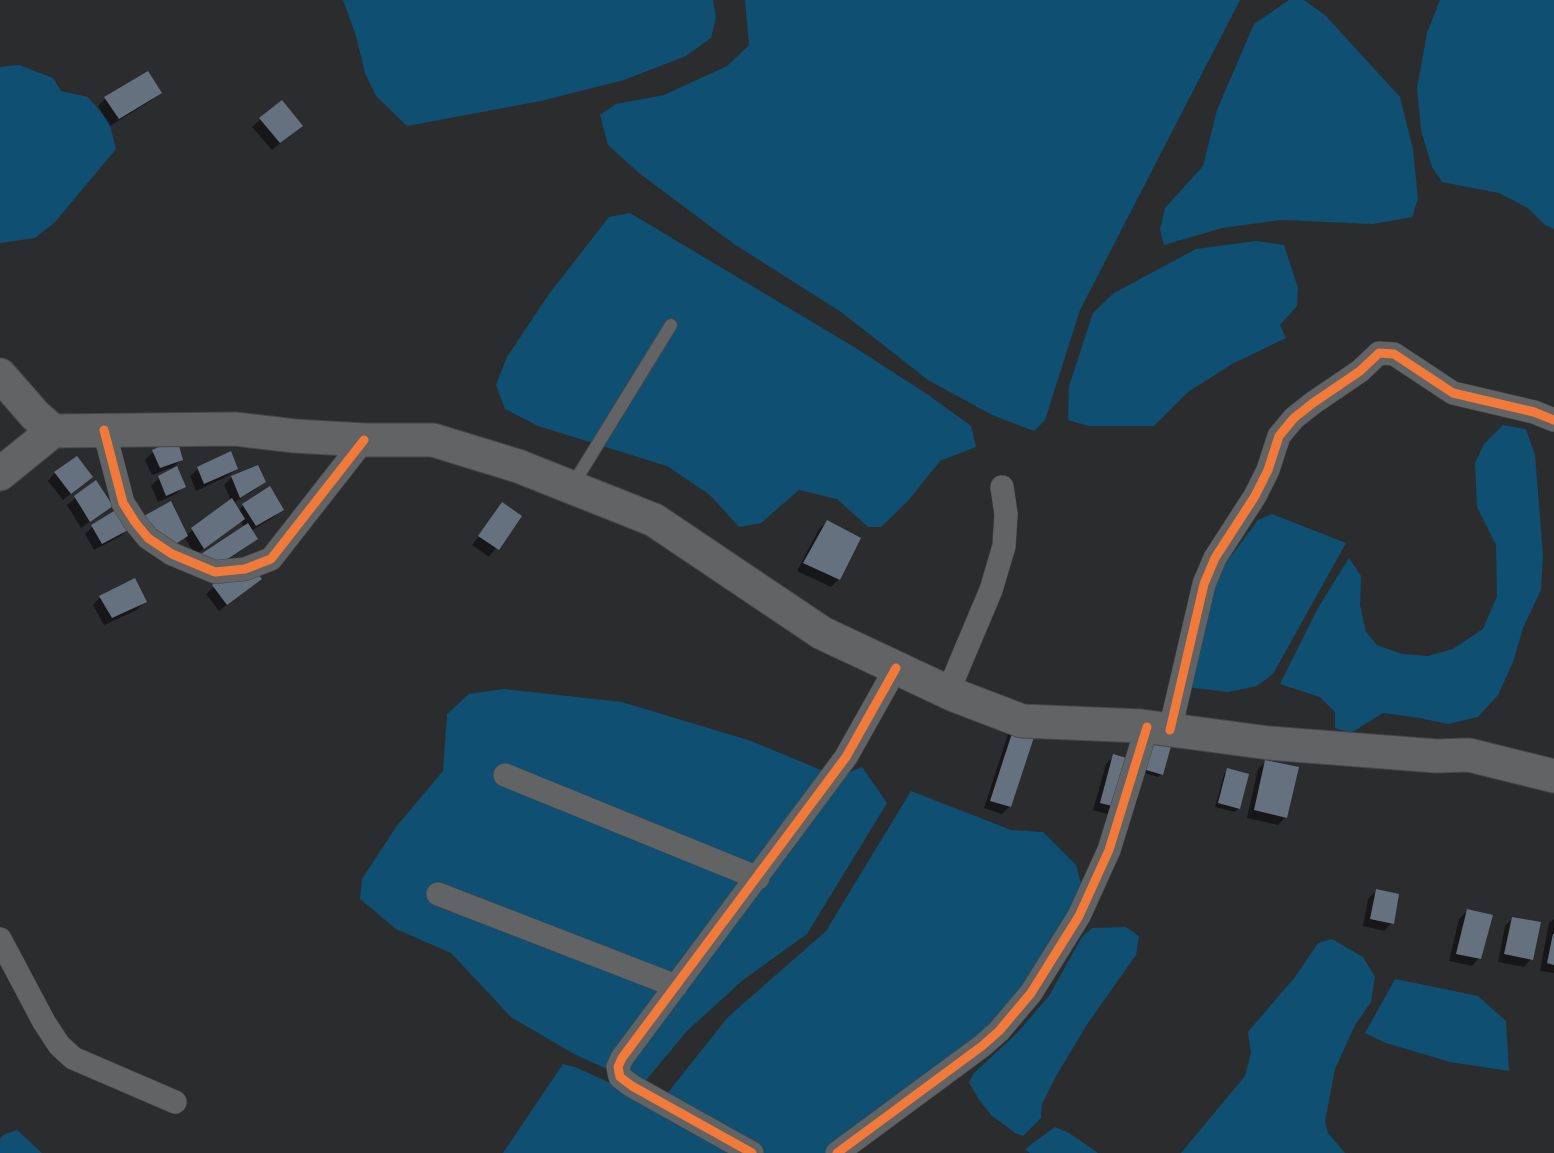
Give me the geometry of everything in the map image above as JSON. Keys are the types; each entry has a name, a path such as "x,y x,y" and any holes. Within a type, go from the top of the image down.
{"main road":[{"path":"0,375 53,431"},
{"path":"0,474 53,431 235,429 364,440 433,440 518,466 654,520 822,633 948,692 1022,721 1159,729 1269,743 1436,756 1469,755 1554,776"}],"street":[{"path":"837,1153 982,1046 999,1031 1031,993 1079,916 1109,850 1159,729 1214,558 1255,496 1268,470 1279,436 1303,411 1360,371 1379,353 1387,353 1394,354 1453,393 1534,412 1554,420"},
{"path":"104,430 123,503 135,522 148,538 172,554 215,572 245,569 271,559 364,440"},
{"path":"948,692 991,590 1004,545 1006,514 1002,487"},
{"path":"752,1153 620,1077 618,1067 622,1058 846,757 896,667"},
{"path":"505,775 758,878"},
{"path":"438,894 676,986"},
{"path":"0,939 44,1022 73,1058 174,1102"}],"lane":[{"path":"572,486 671,325"}],"water":[{"path":"343,0 713,0 716,18 711,38 686,56 624,80 541,101 407,126 376,96 365,73"},
{"path":"745,0 1240,0 1080,310 1045,420 1034,431 992,415 928,380 841,312 734,244 639,173 608,145 600,115 616,104 664,95 727,66 749,45"},
{"path":"1289,0 1304,0 1325,15 1400,97 1413,149 1418,199 1412,217 1373,224 1281,220 1222,228 1164,245 1160,230 1165,208 1203,166 1217,110 1254,24"},
{"path":"1440,0 1554,0 1554,229 1545,225 1528,208 1499,193 1442,182 1432,167 1421,130 1417,88 1427,33"},
{"path":"19,65 53,78 61,91 88,97 109,122 116,149 55,222 35,238 0,243 0,67"},
{"path":"630,213 854,347 927,394 971,426 976,447 940,461 907,502 881,527 868,527 837,499 799,490 761,523 739,527 710,495 667,466 538,426 505,409 496,385 507,357 549,294 609,217"},
{"path":"1256,241 1284,245 1298,288 1297,306 1280,325 1286,338 1232,364 1188,392 1154,426 1089,426 1068,420 1069,386 1093,313 1114,293 1196,249"},
{"path":"1503,425 1526,429 1535,455 1543,555 1541,590 1523,628 1513,662 1498,695 1478,717 1448,724 1383,713 1351,733 1335,728 1335,712 1320,697 1280,684 1318,608 1349,558 1361,576 1360,605 1366,632 1377,645 1402,654 1428,656 1453,649 1483,629 1497,596 1496,545 1477,507 1475,463 1484,444"},
{"path":"1272,514 1346,543 1273,674 1257,686 1228,692 1186,687 1217,575 1258,520"},
{"path":"504,689 622,702 751,741 838,777 862,767 887,803 807,934 743,980 687,1031 642,1085 574,1054 511,1017 451,953 396,929 360,899 362,879 396,827 443,771 447,714 469,694"},
{"path":"911,791 1011,830 1043,832 1076,865 1084,894 1025,999 842,1153 764,1153 731,1130 666,1095 728,1017 826,931"},
{"path":"1126,927 1139,936 1136,955 1088,1023 1056,1076 1042,1104 1041,1118 1023,1136 1015,1133 991,1115 969,1082 974,1073 1017,1033 1049,996 1082,937 1092,928"},
{"path":"1332,939 1363,957 1375,977 1371,1002 1355,1025 1335,1069 1325,1121 1328,1133 1345,1153 1181,1153 1245,1076 1251,1053 1248,1032 1295,977 1318,943"},
{"path":"1395,979 1478,996 1506,1021 1509,1071 1450,1062 1386,1043 1365,1033"},
{"path":"563,1064 630,1092 744,1153 503,1153"},
{"path":"1055,1127 1069,1133 1098,1153 1030,1153 1025,1149"},
{"path":"17,1130 42,1153 0,1153 0,1139 3,1135"}],"building":[{"path":"148,71 162,93 119,119 104,97"},
{"path":"282,100 303,126 280,143 259,118"},
{"path":"177,439 183,460 160,468 152,450"},
{"path":"231,451 238,469 204,484 197,467"},
{"path":"77,456 93,477 71,494 54,472"},
{"path":"258,465 266,482 240,498 231,476"},
{"path":"177,466 186,487 166,496 158,476"},
{"path":"96,480 113,506 90,522 74,496"},
{"path":"270,486 284,510 256,526 242,504"},
{"path":"232,498 245,519 204,549 191,528"},
{"path":"171,501 188,536 163,552 144,516"},
{"path":"502,502 522,516 499,550 478,536"},
{"path":"119,508 130,529 102,544 91,525"},
{"path":"827,520 861,538 840,580 803,563"},
{"path":"248,523 258,539 211,570 201,554"},
{"path":"246,559 262,579 227,605 212,585"},
{"path":"135,578 147,602 112,618 99,596"},
{"path":"1015,724 1036,731 1011,807 990,801"},
{"path":"1153,734 1173,739 1163,775 1143,769"},
{"path":"1113,754 1133,760 1120,808 1100,803"},
{"path":"1265,760 1299,767 1287,818 1254,810"},
{"path":"1227,768 1249,774 1240,809 1218,803"},
{"path":"1376,889 1399,894 1394,924 1370,919"},
{"path":"1467,909 1493,915 1481,959 1456,954"},
{"path":"1512,917 1541,922 1533,960 1504,954"},
{"path":"1554,934 1554,965 1547,963"}],"cycle path":[{"path":"1170,730 1204,584 1215,558 1255,496 1268,470 1279,436 1294,418 1360,371 1379,353 1394,354 1453,393 1534,412 1554,420"},
{"path":"104,430 123,503 135,522 148,538 172,554 215,572 245,569 271,559 364,440"},
{"path":"752,1153 632,1086 620,1077 618,1067 622,1058 846,757 896,668"},
{"path":"837,1153 982,1046 999,1031 1031,993 1079,916 1109,850 1147,727"}]}
